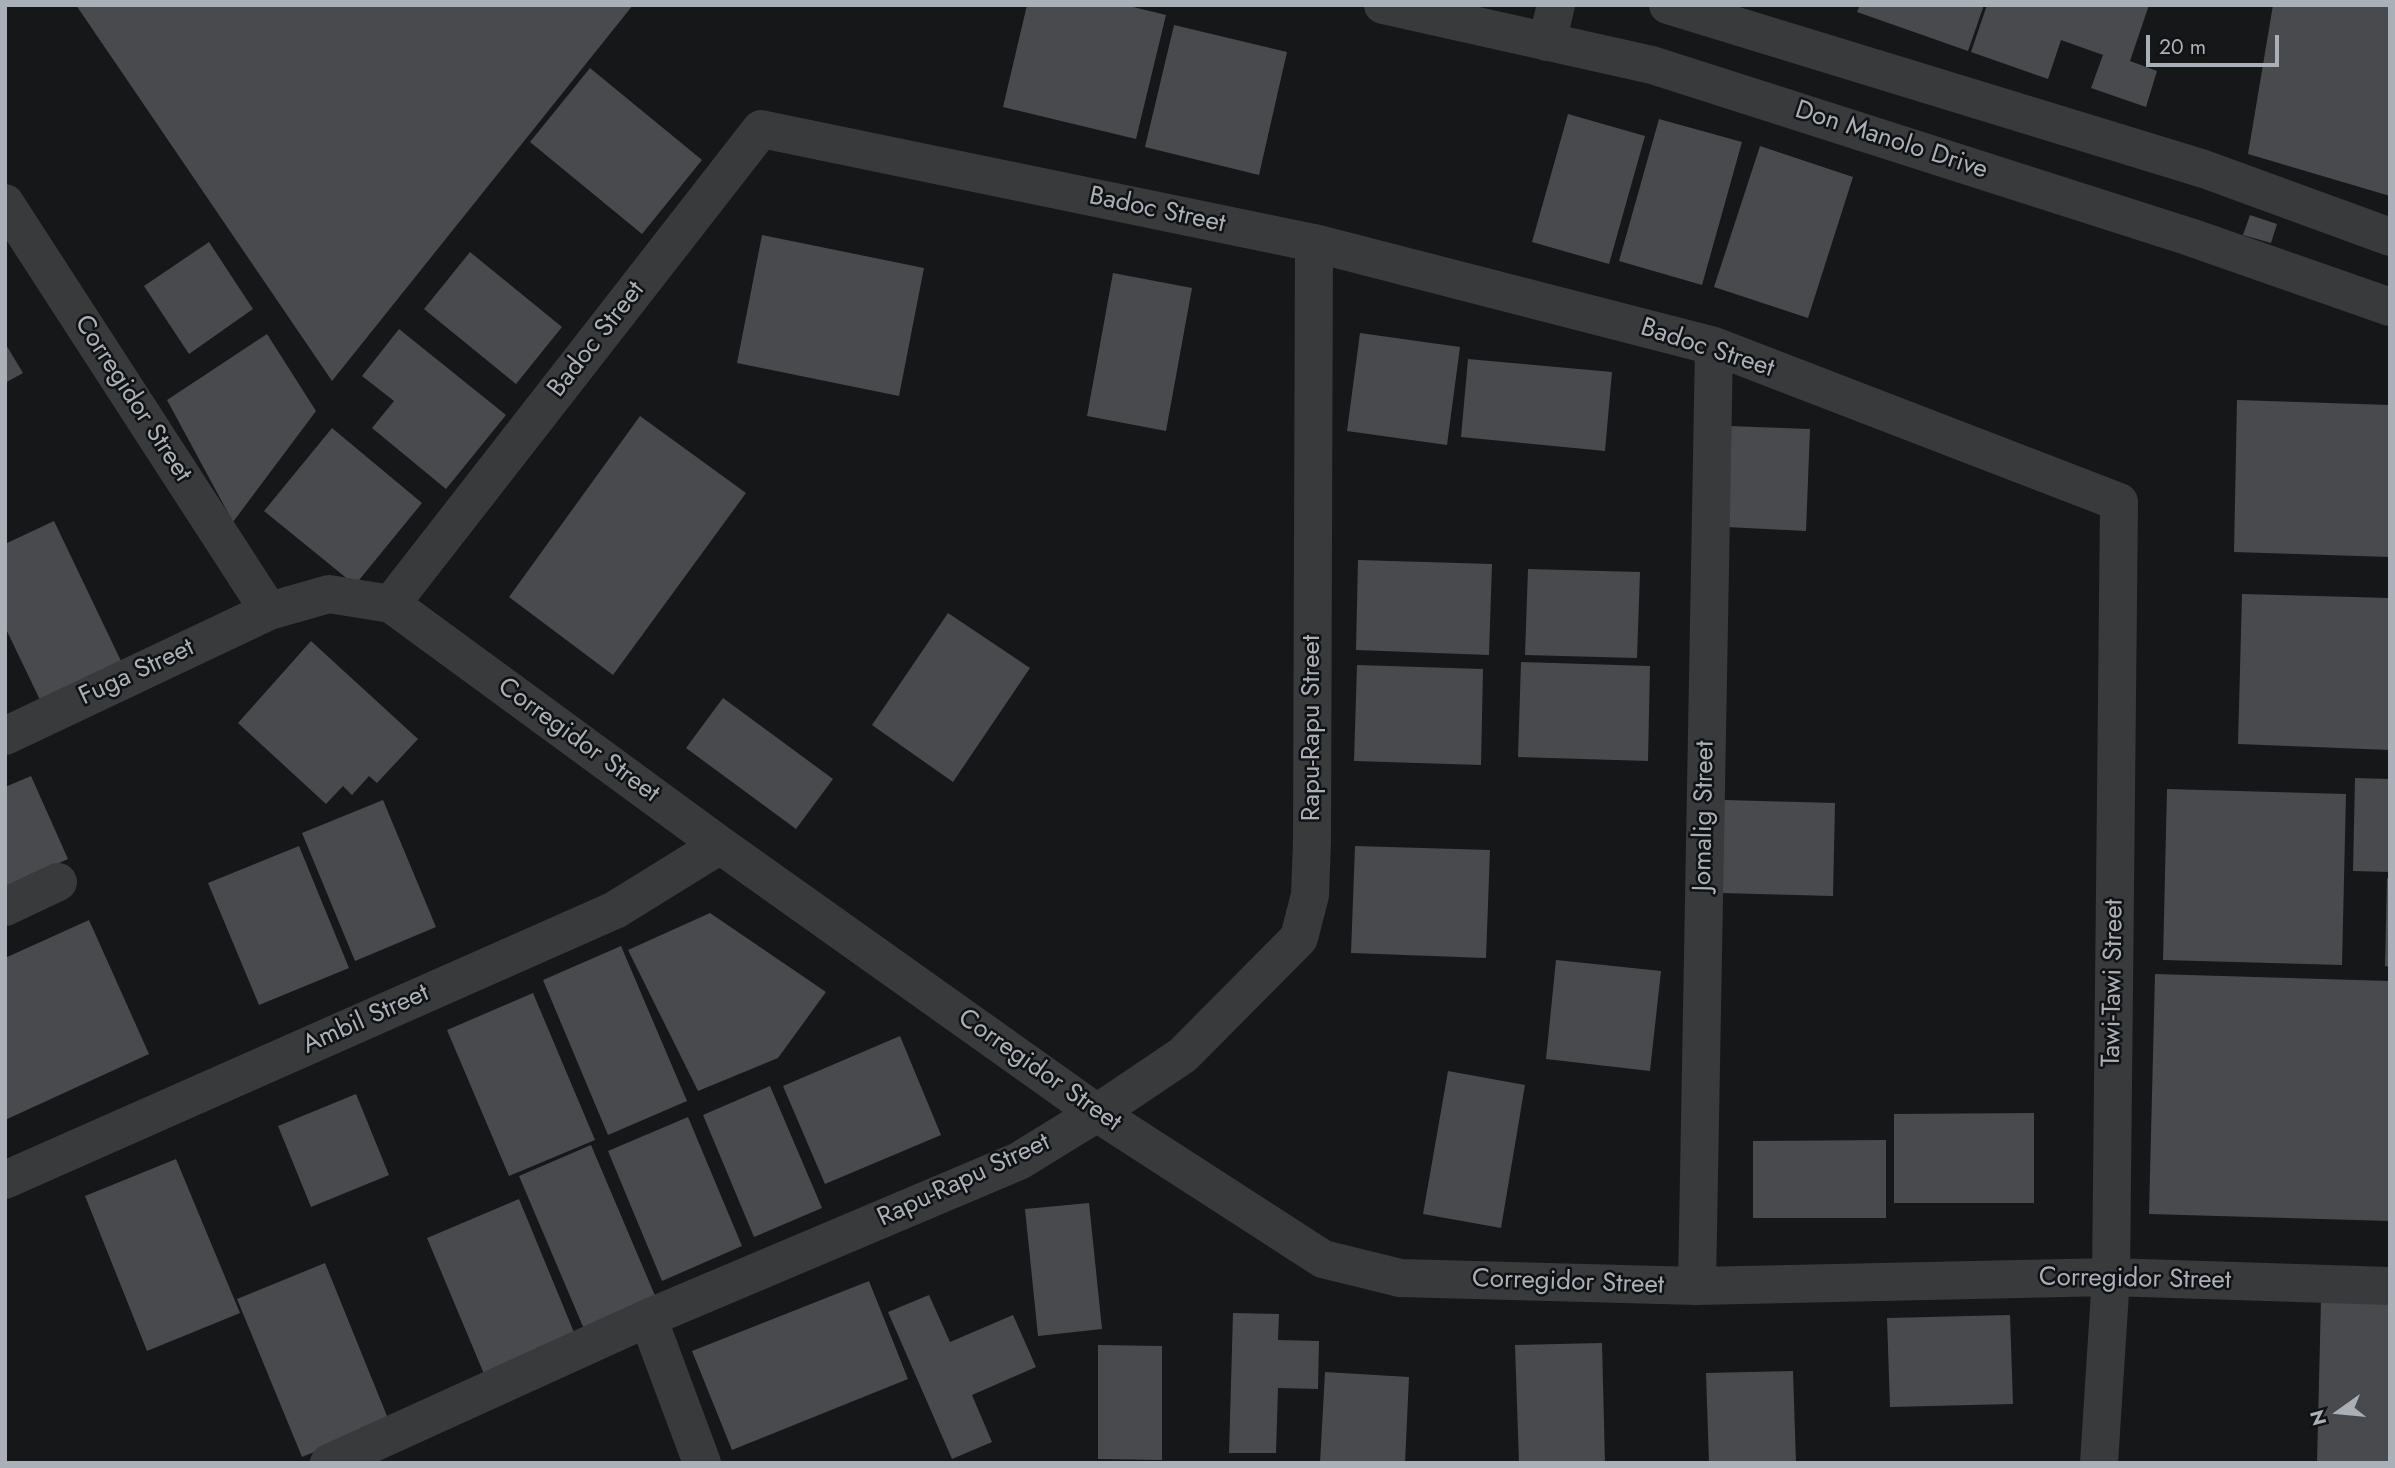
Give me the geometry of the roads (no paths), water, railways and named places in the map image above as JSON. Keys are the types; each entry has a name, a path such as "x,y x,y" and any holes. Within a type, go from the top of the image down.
{"street":[{"name":"Don Manolo Drive","path":"1383,5 1652,65 2177,232 2390,307"},
{"path":"1547,42 1556,5"},
{"path":"1668,5 2204,169 2390,237"},
{"name":"Badoc Street","path":"391,604 761,129 1314,243 1714,346 2119,502"},
{"name":"Corregidor Street","path":"5,203 269,611 329,594 391,604 720,845 1097,1113 1323,1259 1399,1278 1697,1286 2111,1277 2390,1286"},
{"name":"Rapu-Rapu Street","path":"329,1463 648,1318 1019,1161 1183,1055 1299,938 1310,895 1312,841 1314,243"},
{"name":"Jomalig Street","path":"1697,1286 1714,346"},
{"name":"Tawi-Tawi Street","path":"2099,1463 2111,1277 2119,502"},
{"name":"Fuga Street","path":"5,736 269,611"},
{"name":"Ambil Street","path":"5,1180 615,910 720,845"},
{"path":"5,907 58,882"},
{"path":"648,1318 702,1463"}]}
